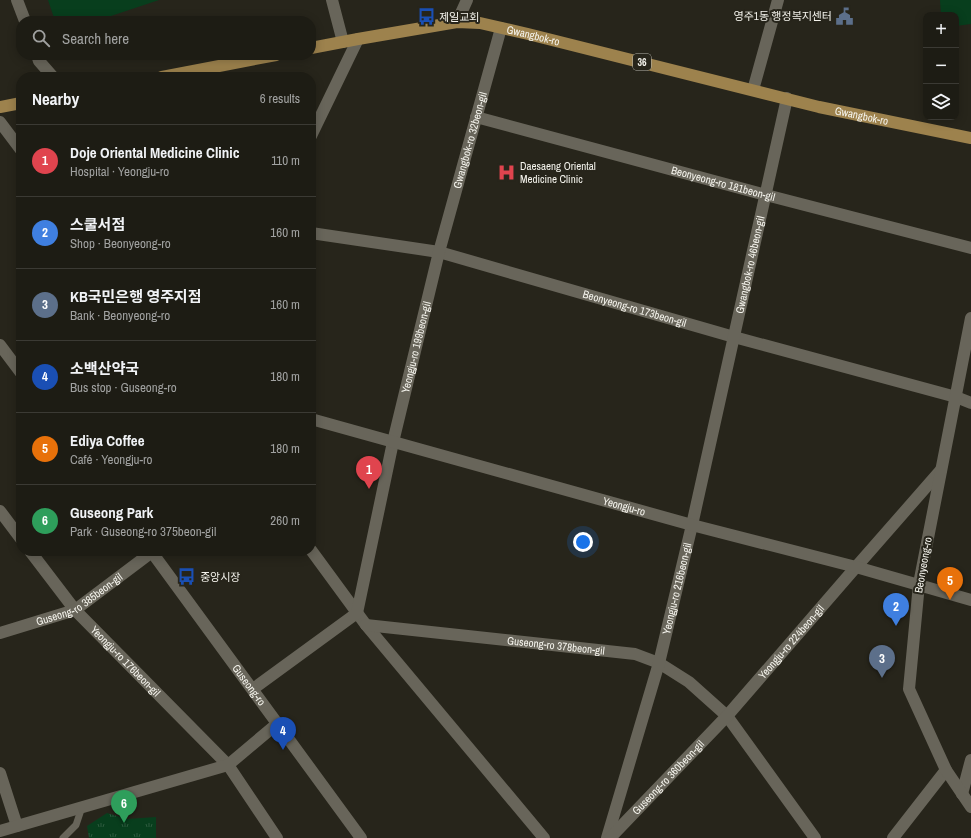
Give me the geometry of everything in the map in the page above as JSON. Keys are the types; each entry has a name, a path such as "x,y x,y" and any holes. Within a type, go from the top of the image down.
{"main road":[{"name":"Gwangbok-ro","path":"316,47 457,22 480,23 819,107 971,138"},
{"path":"188,72 250,60"},
{"path":"0,107 16,104"}],"street":[{"path":"17,0 23,16"},
{"path":"332,0 343,42"},
{"path":"457,22 467,0"},
{"path":"753,90 778,0"},
{"name":"Gwangbok-ro 32beon-gil","path":"439,252 501,28"},
{"path":"316,126 358,39"},
{"path":"39,60 49,72"},
{"name":"Gwangbok-ro 46beon-gil","path":"734,337 787,98"},
{"name":"Beonyeong-ro 181beon-gil","path":"476,117 766,195 971,248"},
{"path":"0,122 16,143"},
{"name":"Beonyeong-ro 173beon-gil","path":"316,234 439,252 734,337 956,397"},
{"name":"Yeongju-ro 199beon-gil","path":"393,442 439,252"},
{"name":"Beonyeong-ro","path":"971,318 919,584 909,689 946,770 971,807"},
{"name":"Yeongju-ro 216beon-gil","path":"607,838 659,664 734,337"},
{"path":"2,351 16,355"},
{"path":"2,351 16,367"},
{"path":"956,397 971,403"},
{"name":"Yeongju-ro","path":"316,420 692,525 919,584 971,600"},
{"path":"252,689 358,613 393,442"},
{"path":"856,567 941,470"},
{"path":"0,511 16,532"},
{"name":"Yeongju-ro 176beon-gil","path":"34,556 75,610 228,765 277,838"},
{"name":"Guseong-ro 385beon-gil","path":"0,633 75,610 147,556"},
{"name":"Guseong-ro","path":"155,556 362,838"},
{"path":"315,556 366,625 544,838"},
{"name":"Yeongju-ro 224beon-gil","path":"727,716 856,567"},
{"name":"Guseong-ro 378beon-gil","path":"366,625 635,654 659,664 689,682 727,716 815,838"},
{"name":"Guseong-ro 360beon-gil","path":"610,838 727,716"},
{"path":"0,831 228,765 278,724"},
{"path":"962,794 971,760"},
{"path":"893,838 946,770"},
{"path":"0,773 17,826"}],"lane":[{"path":"63,838 76,825 82,807"}],"green space":[{"path":"48,0 159,0 111,16 53,16"},
{"path":"940,0 971,0 971,24 959,26 959,12 941,12"},
{"path":"107,813 127,819 156,817 156,838 89,838 87,826"}],"place":[{"name":"영주1동 행정복지센터","path":"845,16"},
{"name":"제일교회","path":"426,17"},
{"name":"Daesaeng Oriental Medicine Clinic","path":"507,172"},
{"name":"Doje Oriental Medicine Clinic","path":"369,489"},
{"name":"중앙시장","path":"187,577"},
{"name":"Ediya Coffee","path":"950,600"},
{"name":"스쿨서점","path":"896,626"},
{"name":"KB국민은행 영주지점","path":"882,678"},
{"name":"소백산약국","path":"283,750"},
{"name":"Guseong Park","path":"124,823"}]}
